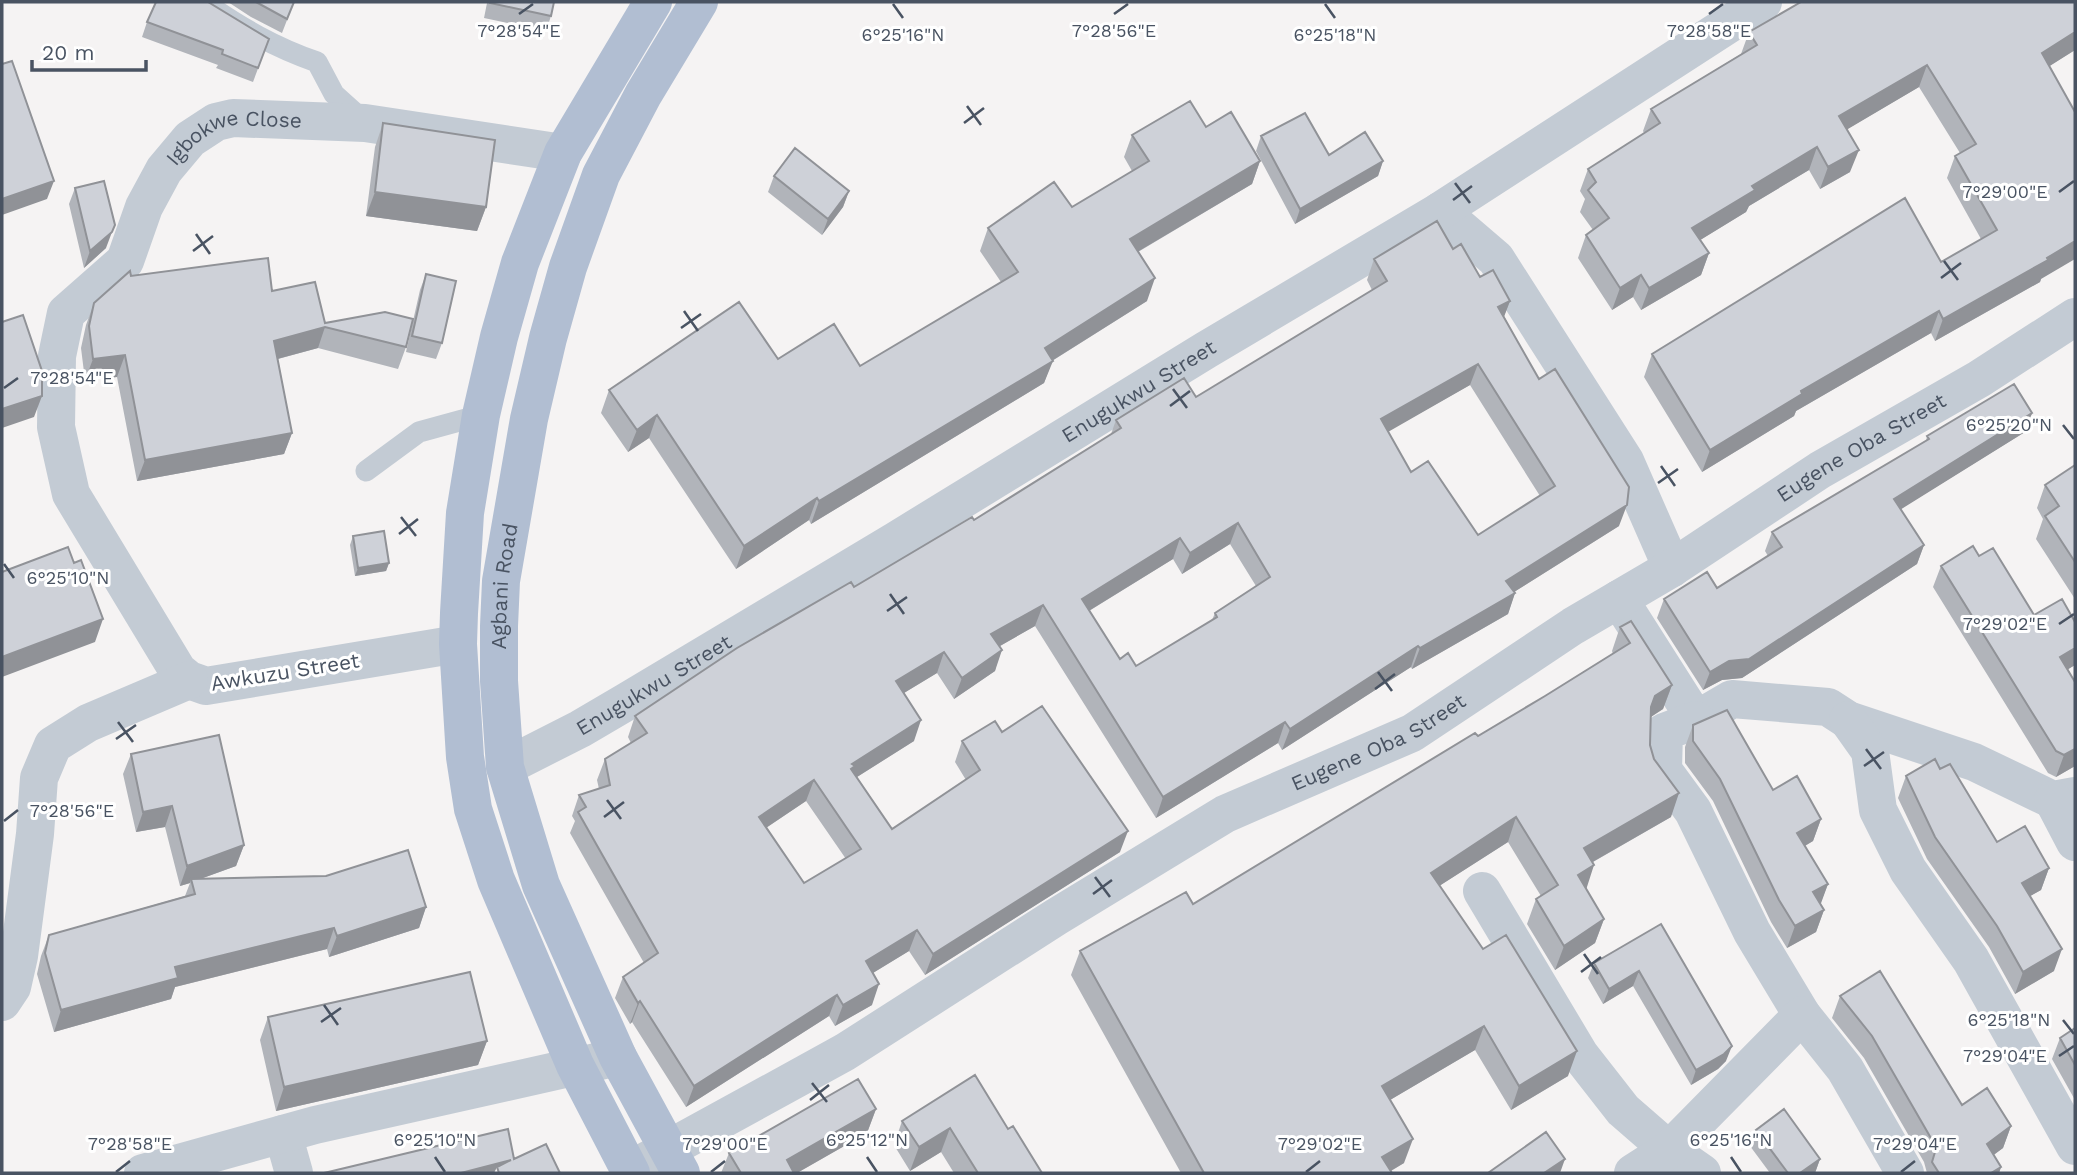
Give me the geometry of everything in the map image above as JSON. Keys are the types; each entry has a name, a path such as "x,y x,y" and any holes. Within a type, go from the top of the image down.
{"main road":[{"name":"Agbani Road","path":"630,1172 575,1065 496,880 473,809 465,757 458,644 466,513 481,415 520,263 562,153 653,2"},
{"name":"Agbani Road","path":"674,1161 618,1057 541,885 505,767 499,681 501,581 529,419 568,267 601,175 643,94 699,2"}],"street":[{"name":"Enugukwu Street","path":"505,767 626,702 1440,211 1763,2"},
{"name":"Igbokwe Close","path":"55,388 57,356 66,313 125,261 144,207 164,170 190,139 216,122 233,118 365,123 562,153"},
{"path":"1440,211 1496,259 1625,461 1672,568"},
{"name":"Eugene Oba Street","path":"630,1172 674,1161 1225,814 1412,733 1564,632 1672,568 1820,470 1979,379 2075,317"},
{"name":"Awkuzu Street","path":"55,388 57,426 71,494 178,671 189,680 206,686 458,644"},
{"path":"1619,599 1696,720"},
{"path":"2,1002 12,987 19,956 35,834 39,778 53,746 88,723 189,680"},
{"path":"1905,1173 1845,1069 1802,1015 1752,932 1693,811 1663,771 1664,732 1696,720 1731,699 1828,706 1848,720 1974,762 2064,798 2075,842"},
{"path":"1848,720 1870,751 1878,810 1908,870 1971,960 2075,1146"},
{"path":"1482,891 1580,1055 1623,1110 1669,1150 1702,1173"},
{"path":"1633,1173 1669,1150 1802,1015"},
{"path":"143,1173 413,1101 618,1057"},
{"path":"283,1134 294,1173"}],"lane":[{"path":"204,2 246,31 283,50 317,62 334,94 365,123"},
{"path":"366,471 419,432 481,415"}],"building":[{"path":"156,2 208,2 269,39 258,68 222,54 223,50 147,22"},
{"path":"256,2 294,2 287,19"},
{"path":"490,2 554,2 551,16"},
{"path":"1801,2 2075,2 2075,32 2042,53 2075,112 2075,241 2047,258 2048,260 1943,319 1939,311 1801,391 1802,394 1710,450 1652,354 1905,198 1941,262 1997,230 1955,156 1976,144 1927,65 1839,116 1859,150 1828,167 1817,147 1752,186 1755,190 1692,228 1709,253 1649,288 1641,275 1620,288 1586,235 1609,218 1588,190 1596,182 1588,169 1660,123 1651,109 1757,45 1749,32"},
{"path":"12,61 54,181 2,199 2,64"},
{"path":"1190,101 1206,127 1231,112 1260,161 1130,239 1155,278 1045,348 1053,361 819,501 817,498 744,546 657,415 637,430 609,390 739,302 778,359 834,324 860,366 1018,272 988,228 1054,182 1072,207 1149,161 1132,135"},
{"path":"1305,113 1329,155 1365,132 1383,161 1300,209 1261,136"},
{"path":"383,123 495,140 486,207 375,192"},
{"path":"795,148 849,191 828,219 774,176"},
{"path":"104,181 115,225 112,232 90,251 75,188"},
{"path":"1437,221 1453,249 1461,244 1480,277 1493,270 1510,301 1498,307 1539,379 1555,369 1629,487 1627,505 1506,581 1515,593 1420,648 1418,646 1290,729 1285,722 1163,797 1043,605 991,634 1002,650 962,678 944,652 896,681 921,720 852,764 855,766 851,769 892,829 980,770 962,741 995,721 1002,732 1042,706 1128,831 933,954 917,930 866,961 879,984 843,1005 837,995 694,1086 623,977 658,953 578,812 586,807 579,795 610,785 605,759 647,733 635,716 737,648 851,582 854,587 972,517 974,520 1121,428 1116,420 1184,378 1196,397 1387,281 1374,259","holes":["1478,364 1555,486 1478,535 1428,461 1411,472 1381,419","1238,523 1270,577 1215,613 1217,617 1136,666 1128,653 1120,659 1082,599 1180,538 1190,553","814,780 861,849 804,883 759,817"]},
{"path":"268,258 272,291 315,282 325,323 385,312 413,319 406,347 325,327 274,341 292,433 145,460 125,355 93,359 89,326 94,303 130,271 131,276"},
{"path":"426,274 456,281 442,343 412,336"},
{"path":"23,315 42,371 42,396 2,409 2,322"},
{"path":"2014,384 2032,413 1894,499 1924,545 1749,659 1729,661 1710,672 1664,599 1707,572 1717,588 1782,547 1772,532 1929,439 1927,436"},
{"path":"2075,465 2075,562 2045,516 2059,506 2045,485"},
{"path":"384,531 389,563 358,568 353,536"},
{"path":"1973,546 1979,556 1993,548 2034,615 2062,599 2075,622 2075,648 2060,657 2075,682 2075,749 2064,755 2056,751 1941,566"},
{"path":"68,547 74,563 81,560 103,619 2,657 2,572"},
{"path":"1631,621 1672,685 1655,696 1651,707 1650,745 1654,759 1679,793 1584,848 1594,865 1578,875 1604,919 1564,946 1536,899 1558,885 1516,817 1431,873 1483,949 1506,935 1577,1051 1519,1086 1484,1026 1382,1086 1413,1139 1382,1157 1392,1173 1204,1173 1080,951 1186,892 1193,904 1475,733 1478,736 1545,696 1630,643 1620,627"},
{"path":"1727,710 1773,790 1797,776 1821,819 1797,833 1828,884 1813,892 1824,910 1795,926 1779,900 1720,779 1693,741 1693,725"},
{"path":"219,735 244,845 187,866 172,806 143,812 131,754"},
{"path":"1935,759 1940,769 1950,764 1997,842 2025,826 2049,868 2022,883 2062,949 2023,972 1997,926 1935,837 1906,776"},
{"path":"408,850 426,907 337,936 334,928 175,967 178,978 61,1010 45,953 49,935 195,894 191,879 326,876"},
{"path":"1661,924 1732,1046 1724,1054 1696,1070 1639,971 1609,989 1594,963"},
{"path":"1880,971 1962,1105 1987,1088 2011,1126 1987,1144 2001,1167 1991,1173 1939,1173 1932,1162 1935,1152 1932,1140 1872,1036 1840,996"},
{"path":"470,972 487,1041 284,1087 268,1017"},
{"path":"2075,1028 2075,1065 2060,1038"},
{"path":"975,1075 1008,1129 1013,1126 1042,1173 978,1173 950,1128 919,1147 902,1121"},
{"path":"858,1079 876,1109 787,1160 794,1173 741,1173 729,1153"},
{"path":"1784,1109 1820,1159 1800,1173 1788,1173 1756,1130"},
{"path":"508,1129 514,1159 546,1144 560,1173 499,1173 497,1167 511,1160 461,1173 324,1173"},
{"path":"1546,1132 1565,1159 1544,1173 1488,1173"}]}
